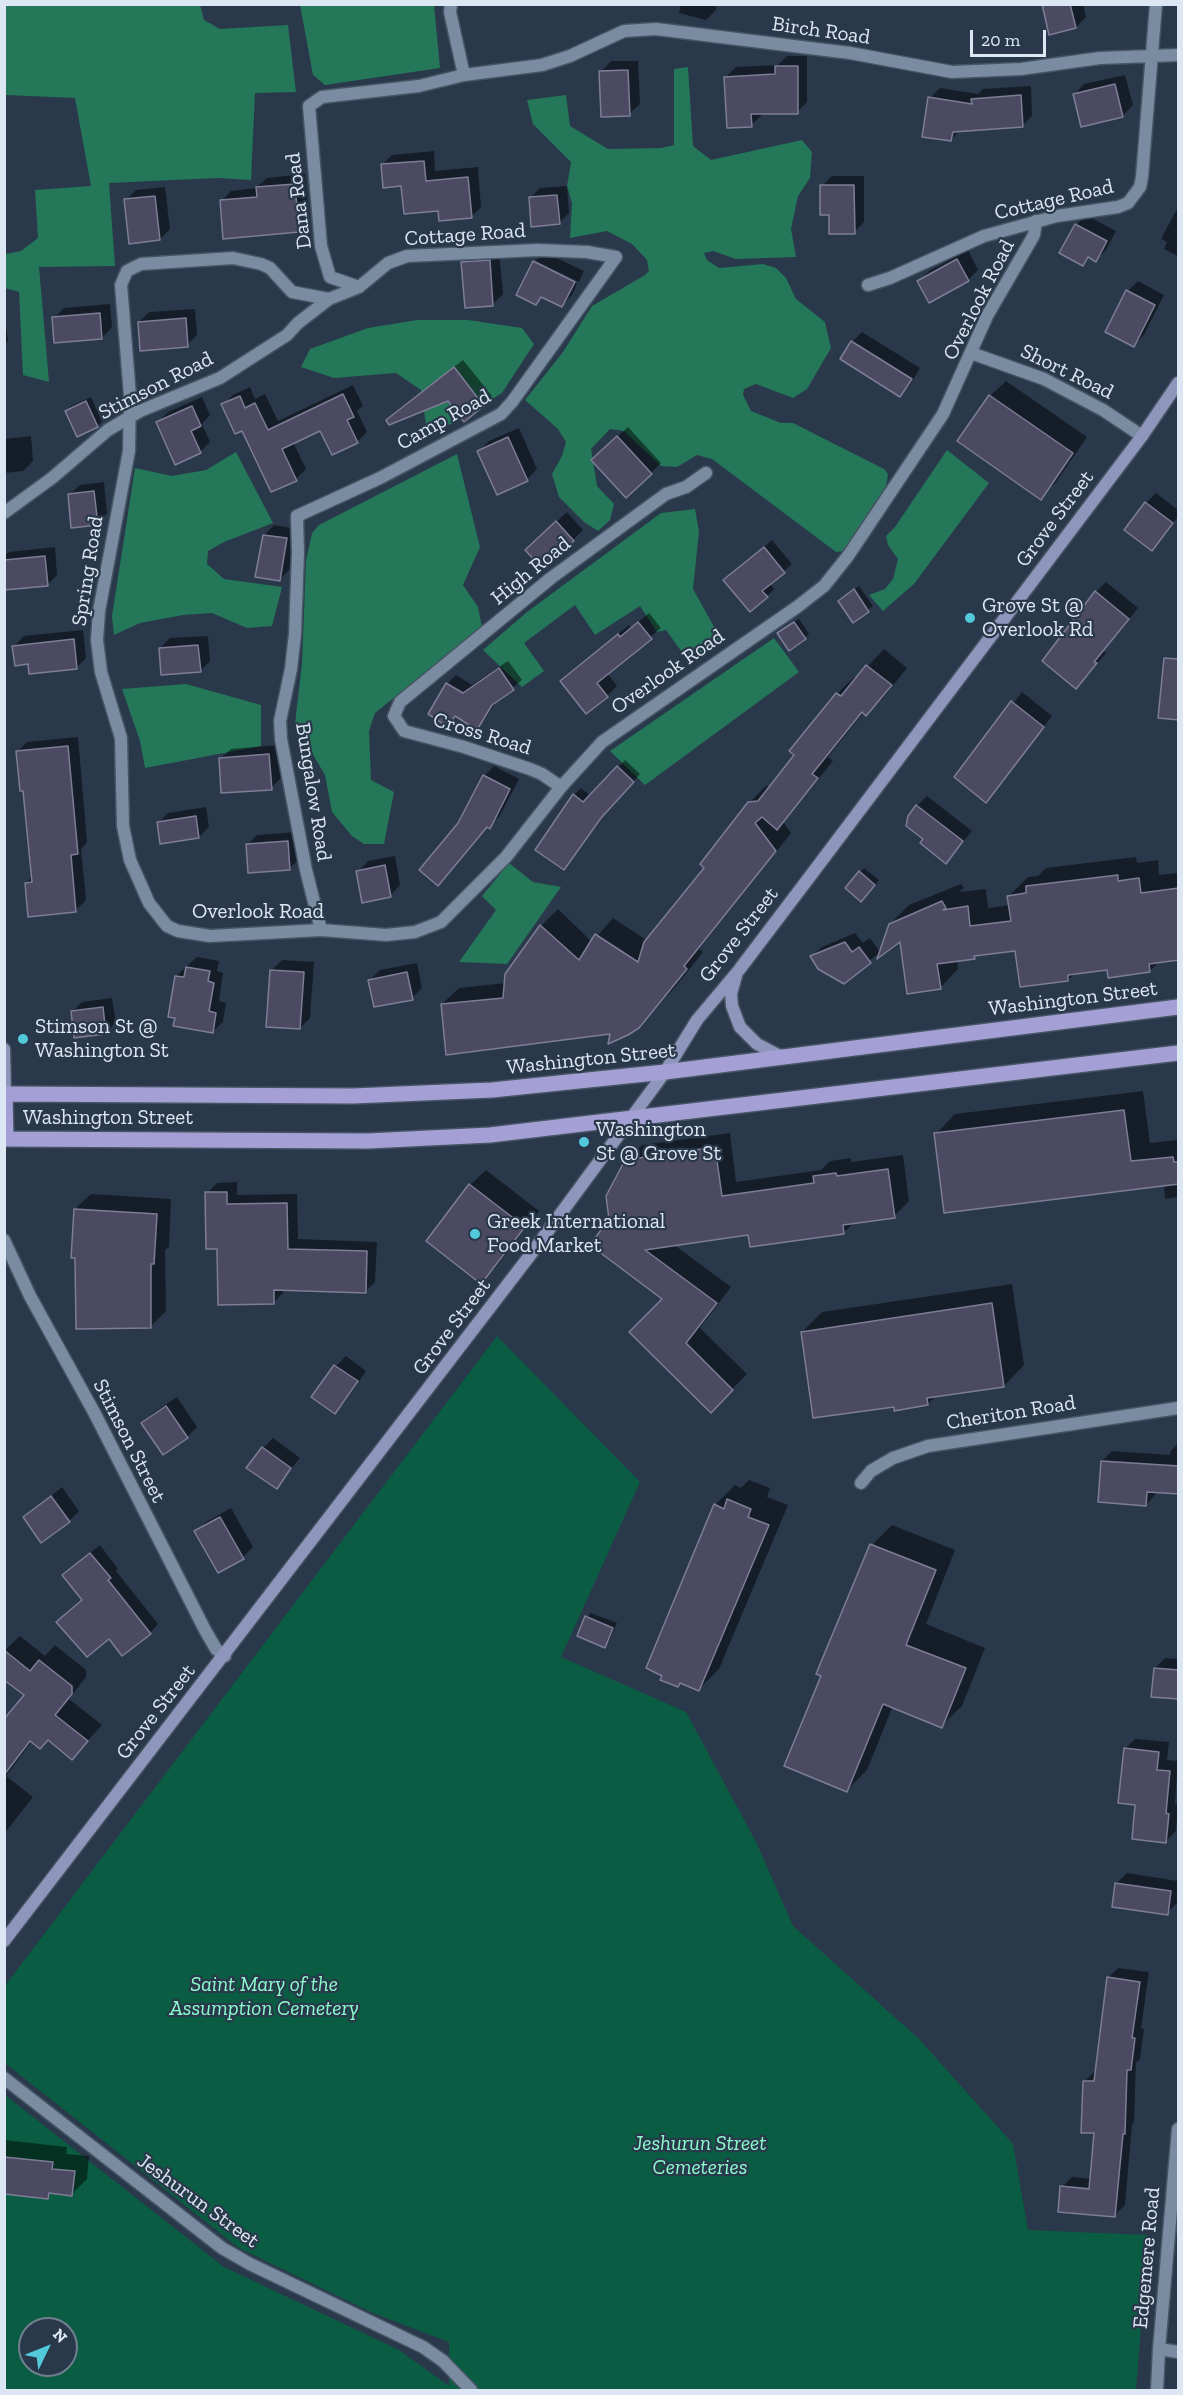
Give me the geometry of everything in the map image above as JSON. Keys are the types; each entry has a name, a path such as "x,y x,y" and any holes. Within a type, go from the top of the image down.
{"main road":[{"name":"Grove Street","path":"4,1941 225,1656 531,1254 665,1072 697,1020 739,970 1142,436 1179,383"},
{"path":"739,970 731,994 735,1017 748,1036 768,1051 783,1057"},
{"name":"Washington Street","path":"5,1094 402,1095 546,1086 1179,1007"},
{"path":"4,1049 5,1139"},
{"name":"Washington Street","path":"5,1139 408,1140 529,1132 1179,1053"}],"street":[{"path":"451,4 450,12 464,75"},
{"name":"Cottage Road","path":"868,285 890,278 966,243 1036,221 1119,207 1128,203 1135,196 1142,177 1156,4"},
{"name":"Birch Road","path":"322,97 419,86 464,75 542,65 570,56 624,31 656,29 850,53 952,72 996,71 1153,54 1179,55"},
{"name":"Dana Road","path":"322,97 309,106 321,246 330,277 359,287"},
{"name":"Overlook Road","path":"178,931 210,936 321,930 386,935 416,932 441,922 506,857 561,787 590,754 617,730 797,607 824,586 848,556 943,414 987,316 1034,235 1036,221"},
{"name":"Cottage Road","path":"329,299 359,287 378,269 397,258 407,256 538,250 587,252 616,257"},
{"name":"Camp Road","path":"297,516 380,478 501,414 616,257"},
{"name":"Spring Road","path":"178,931 167,926 149,903 124,840 121,738 98,656 99,611 129,451 131,416 121,285 127,271 141,264 233,258 270,268 292,292 329,299"},
{"name":"Stimson Road","path":"4,513 52,478 108,430 131,416 220,378 287,335 298,323 329,299"},
{"name":"Short Road","path":"971,353 1044,379 1103,410 1142,436"},
{"name":"High Road","path":"394,716 400,702 409,694 551,578 666,494 686,487 706,473"},
{"name":"Bungalow Road","path":"297,516 295,634 291,669 280,721 281,739 306,870 321,930"},
{"name":"Cross Road","path":"394,716 404,731 464,747 530,769 561,787"},
{"name":"Stimson Street","path":"4,1240 30,1296 94,1414 204,1630 216,1649 225,1656"},
{"name":"Cheriton Road","path":"861,1483 871,1471 893,1458 928,1446 1179,1408"},
{"name":"Jeshurun Street","path":"4,2078 222,2248 260,2269 433,2353 471,2391"},
{"name":"Edgemere Road","path":"1158,2391 1159,2349 1179,2129"},
{"path":"1159,2349 1179,2352"}],"green space":[{"path":"5,4 200,5 204,20 220,29 288,25 296,92 255,93 251,180 218,178 109,183 115,266 39,267 49,382 23,375 19,292 5,288 5,254 21,251 38,238 35,190 91,186 75,98 6,95"},
{"path":"300,5 434,5 440,68 325,85 313,75"},
{"path":"688,67 693,146 711,160 802,140 812,152 810,178 798,196 791,229 796,257 736,259 713,251 704,253 707,260 719,268 763,264 776,268 786,278 796,299 825,322 831,348 807,389 793,398 756,384 744,389 743,395 751,411 781,423 793,423 884,469 888,474 886,486 844,551 836,552 712,459 697,455 677,467 661,466 624,431 610,429 591,449 597,486 614,504 610,520 598,531 584,522 559,497 552,474 562,456 566,442 558,429 525,400 563,352 592,306 649,271 647,260 632,244 607,231 570,238 572,203 567,186 571,162 533,124 527,100 566,95 570,126 608,149 661,148 674,145 674,69"},
{"path":"417,320 468,320 522,328 534,344 502,393 451,424 427,432 421,390 396,373 334,378 301,367 310,349 368,328"},
{"path":"947,450 989,483 914,584 883,611 869,595 885,589 893,579 898,559 888,545 886,536 895,527"},
{"path":"236,452 273,523 224,542 208,551 207,564 224,579 282,587 272,626 247,628 212,613 183,615 140,623 114,635 112,616 135,468 172,476 206,470"},
{"path":"457,454 480,547 463,585 478,607 482,627 375,713 369,731 371,780 394,792 384,844 364,844 352,836 332,812 325,775 295,724 302,663 306,561 312,533 319,525"},
{"path":"695,509 699,532 693,589 722,641 689,662 666,630 657,632 640,606 595,635 575,605 524,643 544,671 522,687 483,650 527,612 661,513"},
{"path":"774,638 799,672 645,785 610,751"},
{"path":"186,684 261,705 261,746 145,768 140,741 122,689"},
{"path":"509,863 533,882 561,887 507,964 459,962 496,910 482,896"},
{"path":"497,1336 640,1482 561,1657 686,1712 756,1842 793,1926 918,2038 1013,2144 1028,2230 1148,2235 1136,2390 5,2390 5,2095 224,2267 399,2350 449,2386 449,2342 373,2313 239,2248 5,2063 4,1987"}],"building":[{"path":"1042,4 1070,4 1076,28 1049,35"},
{"path":"775,66 798,66 798,114 751,114 752,127 727,128 724,77 775,74"},
{"path":"628,70 630,116 601,117 599,71"},
{"path":"1115,84 1123,117 1081,127 1073,94"},
{"path":"1021,95 1023,127 953,132 951,141 922,137 928,97 972,104 971,99"},
{"path":"424,161 426,181 468,177 472,218 439,221 438,211 404,214 401,186 383,188 381,164"},
{"path":"295,184 299,232 223,239 220,200 257,197 256,187"},
{"path":"820,185 854,185 855,234 829,234 829,215 820,215"},
{"path":"557,195 560,224 531,227 529,197"},
{"path":"155,196 160,240 129,244 124,199"},
{"path":"1075,224 1107,241 1096,262 1088,257 1083,266 1059,253"},
{"path":"957,259 969,281 929,303 917,281"},
{"path":"490,260 493,306 465,308 461,262"},
{"path":"533,261 575,282 562,307 541,297 536,305 516,295"},
{"path":"1126,290 1155,305 1134,347 1105,332"},
{"path":"100,313 102,339 54,343 52,317"},
{"path":"186,318 188,347 140,351 138,322"},
{"path":"851,341 912,379 900,397 840,359"},
{"path":"454,367 484,406 464,422 448,401 389,425 386,420"},
{"path":"343,394 354,417 347,420 358,443 332,455 320,431 282,449 297,481 271,492 242,431 235,434 221,404 240,396 245,408 255,403 268,430"},
{"path":"989,395 1073,453 1041,500 957,441"},
{"path":"86,401 98,427 77,437 65,411"},
{"path":"192,406 201,426 191,431 201,453 175,465 156,422"},
{"path":"617,436 652,474 626,498 591,460"},
{"path":"508,437 528,481 497,495 477,451"},
{"path":"94,491 98,525 71,528 68,494"},
{"path":"1145,502 1173,523 1152,551 1124,530"},
{"path":"556,521 574,541 543,569 525,550"},
{"path":"263,535 287,538 280,581 255,577"},
{"path":"764,547 785,573 762,591 768,597 750,612 723,580"},
{"path":"45,556 48,586 4,590 4,560"},
{"path":"854,589 869,612 853,623 838,601"},
{"path":"1095,591 1129,619 1094,662 1097,663 1076,689 1042,661"},
{"path":"638,622 652,639 597,683 608,697 586,714 560,681 618,634 620,637"},
{"path":"794,622 806,639 789,651 777,633"},
{"path":"74,639 77,669 29,674 28,664 15,666 12,646"},
{"path":"198,645 201,672 161,675 159,648"},
{"path":"1164,658 1179,659 1179,720 1158,718"},
{"path":"866,665 892,685 866,716 862,712 812,774 818,778 777,830 762,817 755,823 776,851 684,966 687,969 639,1028 608,1044 610,1034 446,1055 441,1004 503,998 505,974 540,925 579,960 595,934 638,962 644,942 704,868 700,864 748,802 758,801 794,755 789,751 836,693 841,696"},
{"path":"499,668 514,690 492,705 477,730 455,716 448,727 428,714 446,683 463,693"},
{"path":"1011,701 1044,727 986,803 954,777"},
{"path":"68,746 78,854 71,855 76,912 28,917 25,883 32,882 23,791 20,791 16,751"},
{"path":"269,754 272,790 221,793 219,758"},
{"path":"617,766 634,782 601,818 564,870 535,850 573,794 583,802"},
{"path":"483,775 510,789 490,829 487,827 438,886 419,870 458,823"},
{"path":"916,805 963,841 946,864 920,843 923,839 906,826 908,816"},
{"path":"196,816 199,838 160,844 157,822"},
{"path":"288,841 290,870 248,873 246,844"},
{"path":"385,865 391,897 362,903 356,871"},
{"path":"859,871 875,885 861,902 845,888"},
{"path":"1118,875 1118,881 1139,878 1141,893 1179,888 1179,960 1149,964 1150,972 1108,978 1107,970 1068,975 1068,981 1020,987 1015,951 974,956 975,959 937,964 941,989 907,994 900,942 877,959 889,924 942,901 946,908 943,910 968,906 970,926 1011,921 1007,896 1026,893 1026,886"},
{"path":"845,942 852,952 859,947 871,963 844,984 818,969 810,956"},
{"path":"186,967 210,971 208,981 214,983 209,1011 216,1013 213,1033 173,1026 175,1018 168,1017 175,976 184,977"},
{"path":"270,970 304,972 300,1029 266,1027"},
{"path":"407,972 413,1000 374,1007 368,980"},
{"path":"103,1007 106,1034 74,1038 71,1011"},
{"path":"1124,1110 1131,1161 1173,1157 1174,1162 1179,1162 1179,1184 944,1213 934,1133"},
{"path":"715,1147 722,1196 814,1183 813,1176 836,1173 837,1176 888,1169 895,1218 843,1225 844,1234 750,1247 748,1235 645,1250 717,1303 686,1343 733,1390 711,1413 629,1332 662,1299 590,1245 609,1219 606,1196 625,1160"},
{"name":"Greek International Food Market","path":"469,1184 525,1227 481,1284 426,1241"},
{"path":"205,1192 227,1192 227,1204 287,1203 288,1249 367,1251 366,1293 274,1290 274,1304 218,1305 217,1249 206,1249"},
{"path":"74,1209 157,1214 154,1264 151,1264 151,1328 76,1329 75,1258 71,1258"},
{"path":"992,1303 1004,1387 927,1398 928,1405 894,1411 894,1407 813,1418 801,1332"},
{"path":"334,1365 358,1381 335,1414 311,1397"},
{"path":"166,1406 188,1438 163,1455 141,1423"},
{"path":"262,1447 291,1468 277,1489 246,1468"},
{"path":"1101,1461 1179,1466 1179,1494 1147,1492 1146,1506 1098,1502"},
{"path":"51,1496 70,1522 41,1543 23,1517"},
{"path":"727,1499 751,1509 748,1517 769,1525 699,1691 680,1683 678,1687 660,1680 662,1676 646,1668 714,1504 724,1509"},
{"path":"220,1517 244,1559 218,1573 194,1531"},
{"path":"870,1544 936,1570 906,1645 966,1668 942,1728 883,1704 847,1792 784,1766 821,1676 816,1674"},
{"path":"90,1553 111,1578 108,1580 151,1634 122,1656 109,1639 87,1657 56,1622 82,1600 62,1575"},
{"path":"585,1616 613,1628 605,1648 577,1636"},
{"path":"4,1650 30,1671 39,1660 72,1686 72,1694 55,1715 88,1741 72,1760 48,1740 40,1749 30,1741 4,1775 4,1719 24,1695 4,1680"},
{"path":"1154,1668 1179,1670 1179,1699 1151,1697"},
{"path":"1124,1748 1159,1752 1157,1770 1170,1771 1166,1843 1132,1839 1135,1805 1118,1803"},
{"path":"1115,1883 1171,1891 1168,1915 1112,1907"},
{"path":"1107,1977 1140,1982 1132,2038 1135,2038 1131,2070 1127,2070 1125,2134 1123,2134 1115,2217 1058,2212 1060,2186 1089,2189 1094,2133 1081,2133 1083,2081 1094,2081"},
{"path":"4,2157 53,2162 52,2169 75,2171 72,2196 49,2193 48,2199 4,2194"}],"place":[{"name":"Grove St @ Overlook Rd","path":"970,618"},
{"name":"Stimson St @ Washington St","path":"23,1039"},
{"name":"Washington St @ Grove St","path":"584,1142"},
{"name":"Greek International Food Market","path":"475,1234"}],"park label":[{"name":"Saint Mary of the Assumption Cemetery","path":"264,1997"},
{"name":"Jeshurun Street Cemeteries","path":"700,2156"}]}
